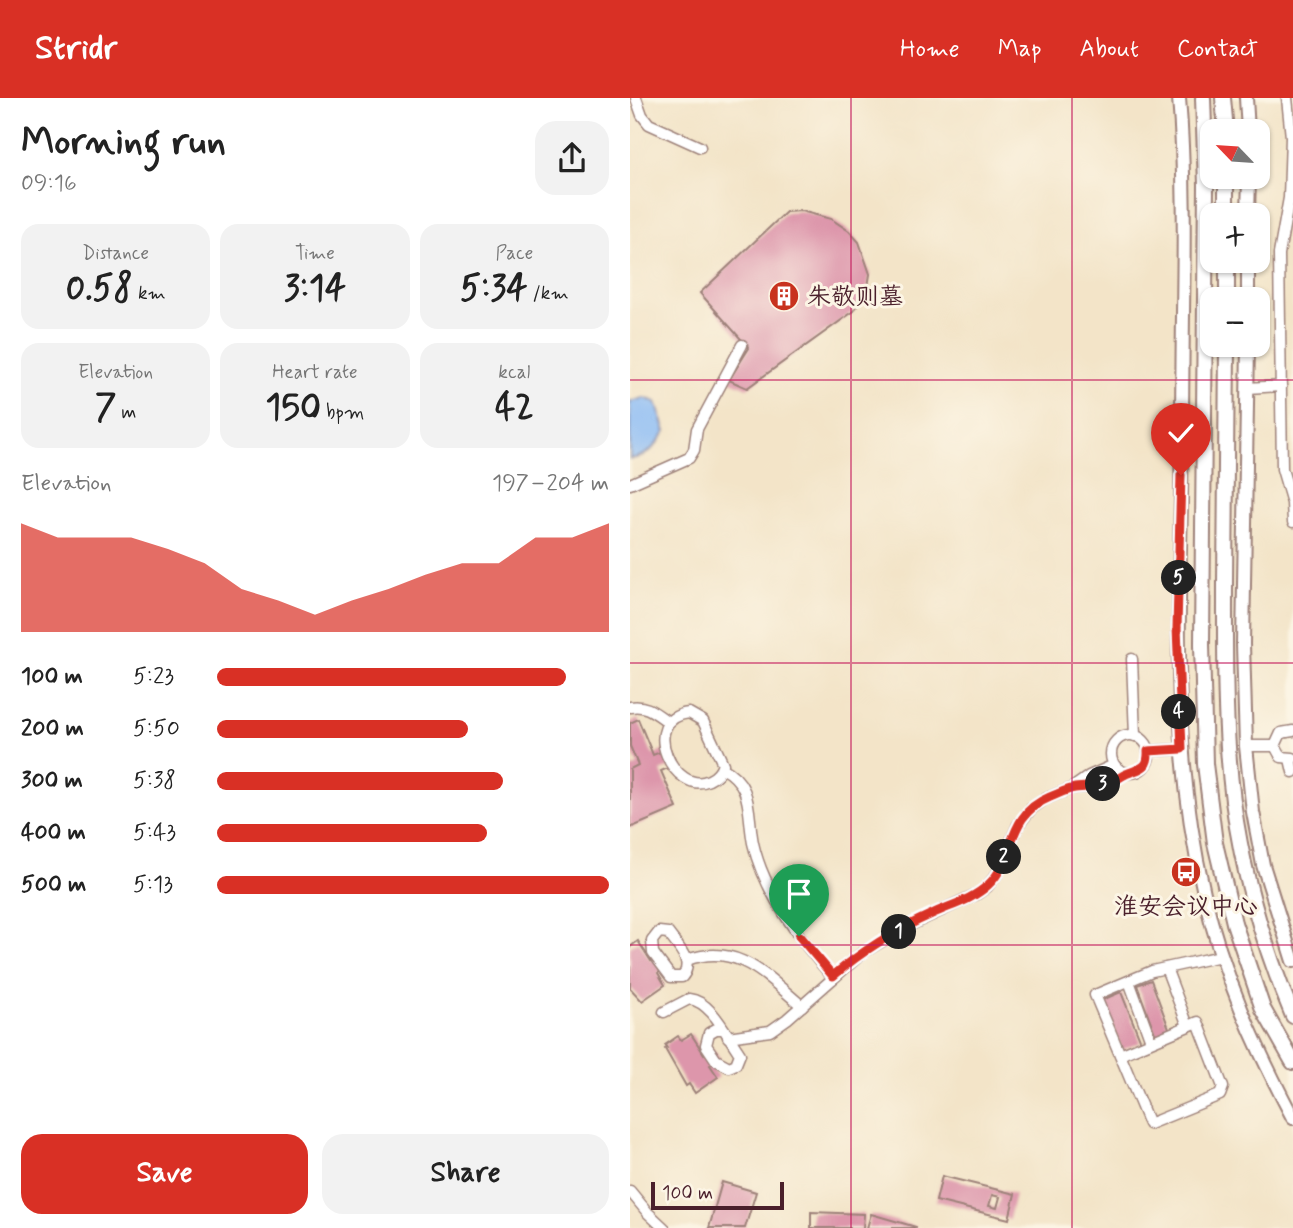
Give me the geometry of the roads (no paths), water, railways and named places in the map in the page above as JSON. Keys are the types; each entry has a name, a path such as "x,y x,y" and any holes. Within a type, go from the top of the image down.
{"highway":[{"path":"1203,98 1206,185 1202,667 1205,764 1215,843 1234,923 1264,1009 1293,1062"},
{"path":"1223,98 1225,119"},
{"path":"1227,357 1225,684 1230,768 1240,846 1278,979 1293,1016"}],"main road":[{"path":"1180,98 1184,211 1177,628 1182,749 1188,805 1203,892 1221,956 1252,1037 1293,1118"},
{"path":"1246,98 1247,119"},
{"path":"1248,357 1241,746 1263,865 1293,961"},
{"path":"1182,749 1199,748"}],"street":[{"path":"636,98 642,115 649,124 700,147"},
{"path":"1287,98 1291,137 1289,198 1279,254 1282,468 1293,503 1293,523"},
{"path":"630,484 689,458 694,450 697,429 742,345"},
{"path":"1248,388 1281,386"},
{"path":"1132,660 1135,736"},
{"path":"630,707 648,708 668,722"},
{"path":"689,712 699,717 706,725 723,764 715,777 704,782 691,781 680,775 673,765 663,738 668,722 689,712"},
{"path":"1275,746 1281,733 1293,732"},
{"path":"1072,788 1098,786 1143,767 1147,762 1148,751 1144,742 1135,736 1124,737 1115,743 1111,754 1114,765 1127,773"},
{"path":"1241,746 1275,746"},
{"path":"1275,746 1281,757 1291,758 1293,772"},
{"path":"1148,751 1182,749"},
{"path":"664,1012 684,1000 693,999 708,1009 725,1033 766,1032 802,1006 862,953 987,887 997,874 1023,817 1045,799 1114,765"},
{"path":"722,768 736,776 744,788 755,852 771,888 799,936 833,976"},
{"path":"659,932 668,933 687,960 684,976 671,977 653,953 651,945 654,937 659,932"},
{"path":"687,960 715,954 733,957 757,970 802,1006"},
{"path":"1120,1055 1198,1022 1223,1087 1220,1095 1149,1124 1120,1055 1095,995 1166,968 1221,956"},
{"path":"1166,968 1188,1026"},
{"path":"1129,981 1151,1041"},
{"path":"630,1191 664,1228"}],"water":[{"path":"644,398 656,402 666,431 647,453 630,459 630,402"}],"tunnel":[{"path":"1199,748 1236,746"}],"place":[{"name":"朱敬则墓","path":"784,296"},
{"name":"淮安会议中心","path":"1186,872"}]}
